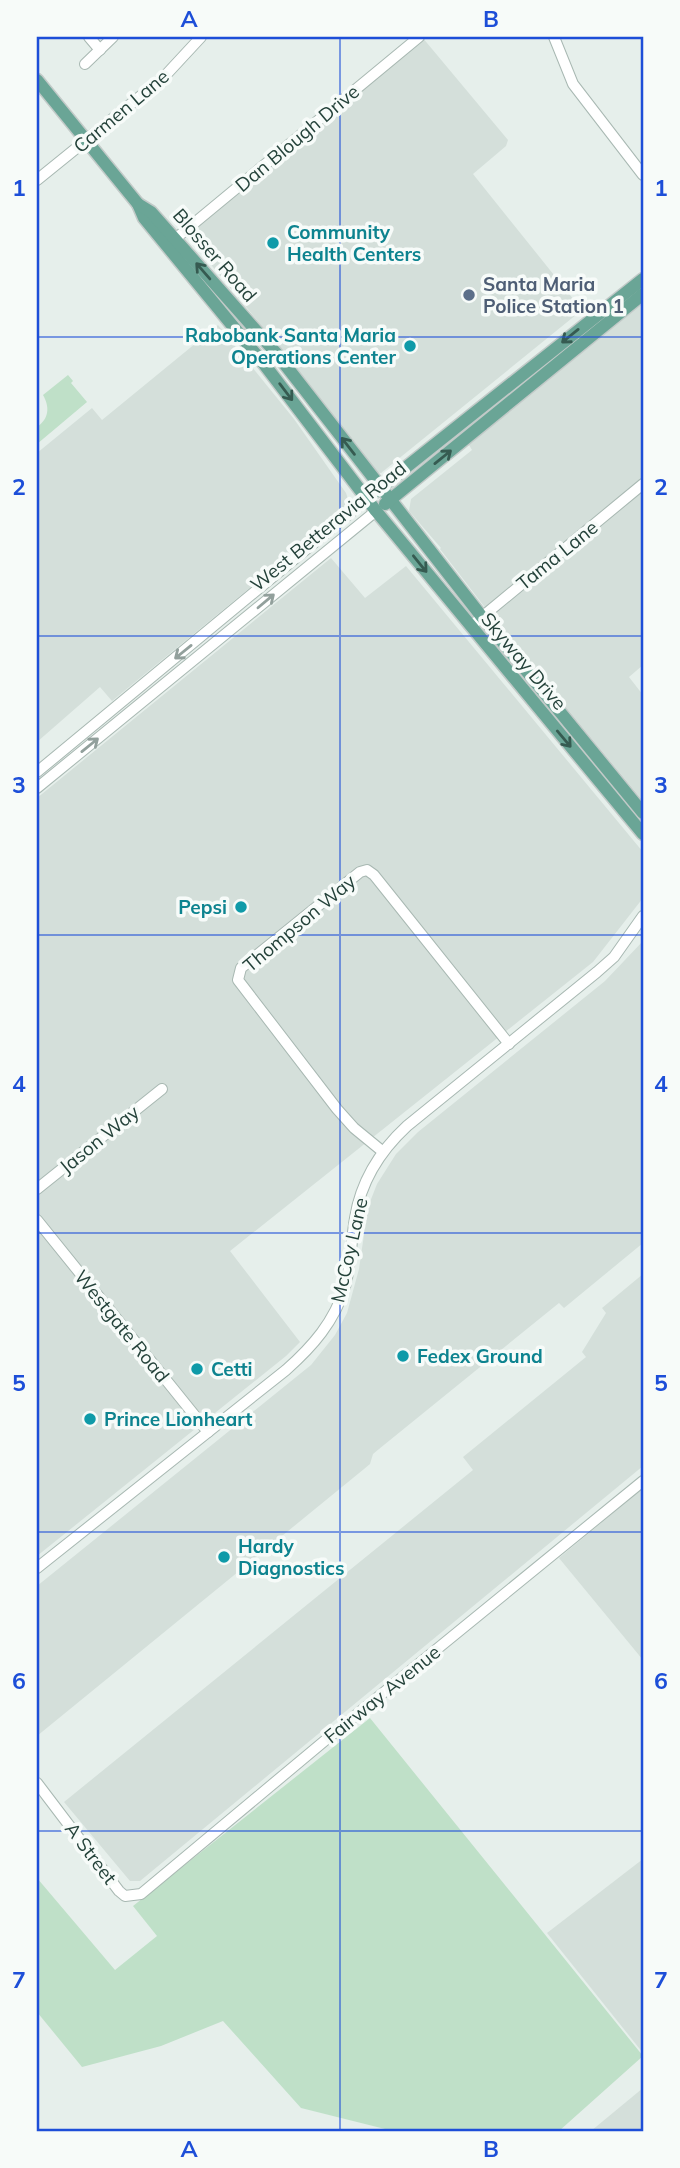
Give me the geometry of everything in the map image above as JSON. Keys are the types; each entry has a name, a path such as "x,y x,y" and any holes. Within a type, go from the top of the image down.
{"main road":[{"name":"Blosser Road","path":"37,80 138,204 144,218 264,364 376,511"},
{"name":"Blosser Road","path":"138,204 151,212 276,353 390,500"},
{"name":"West Betteravia Road","path":"367,499 643,279"},
{"name":"West Betteravia Road","path":"376,511 643,294"},
{"name":"Skyway Drive","path":"390,500 643,813"},
{"name":"Skyway Drive","path":"376,511 643,834"}],"street":[{"path":"89,37 100,50"},
{"path":"85,64 113,37"},
{"name":"Carmen Lane","path":"37,180 163,78 201,37"},
{"name":"Dan Blough Drive","path":"174,239 419,37"},
{"path":"554,37 573,84 643,176"},
{"name":"Tama Lane","path":"471,626 643,484"},
{"name":"West Betteravia Road","path":"37,772 367,499"},
{"name":"West Betteravia Road","path":"37,788 376,511"},
{"name":"Thompson Way","path":"382,1151 354,1128 337,1109 238,980 241,968 360,872 367,870 374,875 509,1044"},
{"name":"McCoy Lane","path":"37,1568 286,1370 314,1343 328,1325 344,1287 358,1203 366,1179 382,1151 407,1126 614,957 643,916"},
{"name":"Jason Way","path":"37,1189 162,1089"},
{"name":"Westgate Road","path":"37,1220 208,1432"},
{"name":"Fairway Avenue","path":"119,1891 125,1896 141,1894 643,1480"},
{"name":"A Street","path":"37,1783 119,1891"}],"shaded area":[{"path":"422,37 508,140 506,146 473,174 582,310 381,473 375,472 367,463 285,354 179,226 185,227"},
{"path":"643,303 643,665 629,677 643,695 643,801 409,511 411,499 472,450 469,445"},
{"path":"218,325 294,419 346,493 349,502 330,522 112,701 100,687 37,742 37,453 92,408 102,420"},
{"path":"331,558 365,598 406,566 643,852 643,898 593,962 230,1251 300,1342 37,1556 37,798"},
{"path":"643,941 643,1243 564,1308 559,1303 379,1449 373,1454 370,1464 37,1736 37,1586 311,1365 335,1335 347,1313 359,1269 368,1207 377,1184 396,1154 418,1132 605,981"},
{"path":"643,1274 643,1466 140,1881 130,1881 64,1802 473,1470 463,1457 586,1357 582,1352 606,1313 602,1308"},
{"path":"643,1488 643,1660 559,1558"},
{"path":"643,1859 643,2053 547,1933"},
{"path":"643,2088 643,2131 591,2131"}],"green space":[{"path":"68,375 73,381 71,383 87,402 37,444 37,427 47,412 43,395"},
{"path":"370,1718 643,2056 559,2131 393,2131 301,2108 223,2021 161,2046 82,2067 37,2012 37,1878 115,1970 157,1936 133,1906"}],"place":[{"name":"Community Health Centers","path":"273,243"},
{"name":"Santa Maria Police Station 1","path":"469,295"},
{"name":"Rabobank Santa Maria Operations Center","path":"410,346"},
{"name":"Pepsi","path":"241,907"},
{"name":"Fedex Ground","path":"403,1356"},
{"name":"Cetti","path":"197,1369"},
{"name":"Prince Lionheart","path":"90,1419"},
{"name":"Hardy Diagnostics","path":"224,1557"}]}
